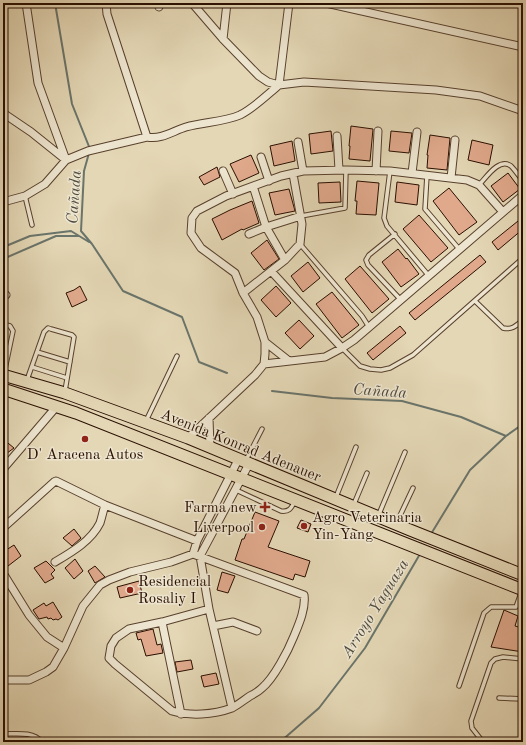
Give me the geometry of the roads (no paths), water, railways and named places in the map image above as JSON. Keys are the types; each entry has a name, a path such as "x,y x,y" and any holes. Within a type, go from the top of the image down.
{"main road":[{"name":"Avenida Konrad Adenauer","path":"3,375 65,392 188,438 396,525 523,575"},
{"name":"Avenida Konrad Adenauer","path":"3,389 57,406 523,589"}],"street":[{"path":"26,3 38,83 66,160"},
{"path":"106,3 107,14 147,137"},
{"path":"192,3 222,39 259,76 268,82 279,84 304,82 436,90 480,96 523,111"},
{"path":"222,39 227,3"},
{"path":"3,202 25,196 45,184 66,160 88,151 147,137 153,138 174,132 184,127 240,115 253,106 279,84 289,3"},
{"path":"326,3 523,47"},
{"path":"3,113 31,132 66,160"},
{"path":"376,171 378,131"},
{"path":"412,173 417,132"},
{"path":"337,136 342,170"},
{"path":"451,178 455,140"},
{"path":"298,142 303,171"},
{"path":"261,156 269,181"},
{"path":"223,170 233,194"},
{"path":"264,364 265,342 257,317 243,293 235,273 201,248 191,233 192,218 197,212 233,194 281,176 303,171 342,170 390,171 467,180 479,185 503,212"},
{"path":"243,293 285,260 300,244 302,224 293,174"},
{"path":"253,186 266,227 285,260"},
{"path":"188,438 264,364 325,357 342,348 370,327 523,195"},
{"path":"249,234 301,216"},
{"path":"271,271 342,348"},
{"path":"265,342 289,361"},
{"path":"3,469 57,406"},
{"path":"209,418 210,447"},
{"path":"232,708 197,555 198,541 231,475 244,462"},
{"path":"197,555 242,479 244,462"},
{"path":"3,528 56,481 105,505 198,541"},
{"path":"55,562 75,550 89,538 100,523 105,505"},
{"path":"3,680 29,680 46,672 53,666 64,648 84,606 100,585 130,572 197,555 304,595 305,600 300,623 290,646 279,665 263,688 232,708 214,713 197,714 181,714 172,711 163,705 109,658 111,646 116,638 129,629 162,622 209,609"},
{"path":"3,573 6,585 29,615 47,636 64,648"},
{"path":"162,622 181,714"},
{"path":"213,626 233,622 257,631"}],"lane":[{"path":"479,185 498,166 503,164 510,166 523,181"},
{"path":"301,216 344,208 342,170"},
{"path":"390,171 384,218 387,226 429,276"},
{"path":"427,175 425,209 460,250"},
{"path":"25,196 32,225"},
{"path":"394,234 369,255 366,260 368,265 401,300"},
{"path":"300,244 370,327"},
{"path":"342,348 360,366 370,370 390,368 413,355 523,258"},
{"path":"475,301 503,328 514,328 523,320"},
{"path":"3,324 13,328 13,331 3,375"},
{"path":"26,382 44,332 48,328 51,328 74,337 65,392"},
{"path":"37,352 70,362"},
{"path":"145,422 177,356"},
{"path":"32,367 67,378"},
{"path":"244,462 262,429"},
{"path":"335,500 356,446"},
{"path":"378,517 405,452"},
{"path":"353,507 367,473"},
{"path":"396,525 413,488"},
{"path":"236,490 281,510 287,511 290,509 295,500"},
{"path":"459,686 484,613 491,607 516,607 523,589"},
{"path":"483,742 472,728 470,722 491,663 495,659 503,657 523,659"},
{"path":"499,698 523,699"},
{"path":"3,734 20,733 30,735 40,739 42,742"}],"waterway":[{"name":"Cañada","path":"55,3 72,104 90,149"},
{"name":"Cañada","path":"89,153 84,171 81,231 92,244 123,291 182,317 199,362 227,373"},
{"path":"6,246 30,236 71,231 89,242"},
{"name":"Cañada","path":"3,259 56,236 79,236"},
{"name":"Cañada","path":"272,391 332,398 402,401 461,417 506,436"},
{"name":"Arroyo Yaguaza","path":"431,534 470,470 506,436 523,424"},
{"name":"Arroyo Yaguaza","path":"280,742 319,708 365,648 420,554"}],"place":[{"name":"D' Aracena Autos","path":"85,439"},
{"name":"Farma new","path":"265,507"},
{"name":"Agro Veterinaria Yin-Yang","path":"304,526"},
{"name":"Liverpool","path":"262,527"},
{"name":"Residencial Rosaliy I","path":"130,590"}]}
